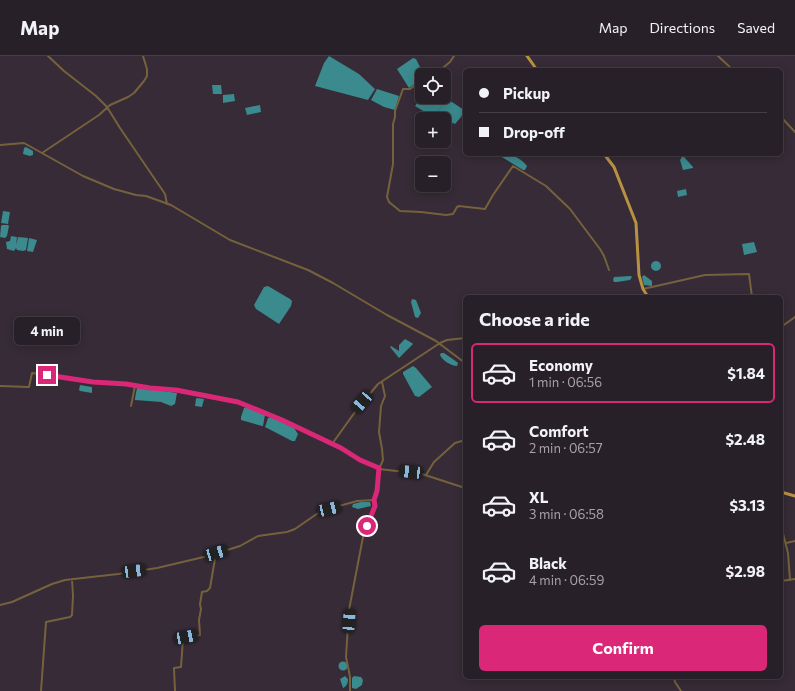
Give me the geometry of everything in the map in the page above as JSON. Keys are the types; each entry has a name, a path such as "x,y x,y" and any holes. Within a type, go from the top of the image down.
{"main road":[{"path":"527,56 535,68"},
{"path":"606,156 614,167 636,223 639,273 643,289 647,295"},
{"path":"783,493 795,496"}],"street":[{"path":"48,56 64,71 108,106 120,128 165,194 167,204"},
{"path":"41,153 89,122 108,106 128,98 147,76 143,56"},
{"path":"443,68 450,62 454,56"},
{"path":"718,56 731,68"},
{"path":"415,85 410,89 403,89 395,110 393,124 394,164 388,197 389,202 394,207 400,211 446,215 453,214 459,206 485,209 513,166 546,186 570,209 604,256 609,270"},
{"path":"783,119 795,132"},
{"path":"0,145 24,143 83,176 114,189 146,196 180,209 230,240 308,270 333,283 387,315 409,325 440,343 463,361"},
{"path":"643,289 705,274 749,274 752,295"},
{"path":"783,326 795,317"},
{"path":"332,444 354,412 378,384 440,343 447,340 463,338"},
{"path":"0,386 28,387 32,373 93,382 176,390 238,402 270,414 332,444 360,460 379,468 411,472 463,487"},
{"path":"350,691 350,677 346,657 349,610 363,538 375,506 374,500 377,491 379,468 382,460 379,432 380,413 385,396 382,382"},
{"path":"131,406 135,386"},
{"path":"426,476 434,462 455,443 463,441"},
{"path":"0,605 12,602 52,584 72,579 157,568 216,553 240,546 258,536 295,530 321,511 357,501 374,500"},
{"path":"783,533 786,543 790,580"},
{"path":"786,543 795,541"},
{"path":"175,691 174,668 180,667 184,638 200,635 199,620 202,592 207,591 210,588 216,553"},
{"path":"41,691 46,622 70,617 72,615 72,579"},
{"path":"783,580 795,579"},
{"path":"674,679 674,682 681,691"}],"water":[{"path":"329,56 359,74 375,89 368,100 315,86 324,63"},
{"path":"413,58 416,59 420,68 415,68 415,84 409,88 397,69"},
{"path":"212,85 221,85 222,94 213,94"},
{"path":"377,89 399,96 395,110 384,107 371,100"},
{"path":"234,94 235,101 223,103 223,95"},
{"path":"452,102 463,109 461,117 455,124 451,122 451,112 437,112 444,104 451,104"},
{"path":"417,104 444,104 437,112 425,112 415,106"},
{"path":"260,105 261,112 247,115 245,108"},
{"path":"26,147 33,151 33,155 30,156 23,154 24,148"},
{"path":"500,156 514,156 521,160 527,166 525,170"},
{"path":"684,157 693,168 683,170 680,160"},
{"path":"686,189 687,195 678,197 677,191"},
{"path":"3,211 10,212 8,224 1,223"},
{"path":"2,225 9,226 7,236 5,238 0,237"},
{"path":"11,236 17,237 16,245 18,237 28,238 26,250 17,250 16,248 14,251 7,249 6,242 10,241"},
{"path":"29,238 37,240 33,252 27,251"},
{"path":"754,242 757,252 744,255 742,244"},
{"path":"656,261 661,266 656,271 651,266"},
{"path":"644,275 652,281 652,286 644,285 642,277"},
{"path":"614,277 632,277 630,280 614,282 613,280"},
{"path":"268,286 292,301 291,306 279,324 256,309 254,305 264,287"},
{"path":"412,299 416,300 421,313 418,318 415,317 411,302"},
{"path":"405,339 413,344 399,358 390,347 391,346 399,351 399,345"},
{"path":"441,353 444,353 457,362 457,366 445,361 440,355"},
{"path":"413,366 432,387 419,397 415,396 403,374 403,372"},
{"path":"80,385 92,387 92,393 80,391"},
{"path":"137,388 177,393 175,404 171,406 161,402 135,400"},
{"path":"197,398 204,399 202,407 195,406"},
{"path":"246,407 265,415 263,426 241,420 244,408"},
{"path":"271,417 294,428 298,434 295,441 292,441 265,427 268,418"},
{"path":"370,502 371,506 358,509 352,507 353,504"},
{"path":"343,661 348,666 343,671 338,666"},
{"path":"345,676 348,679 348,682 343,688 340,679"},
{"path":"354,676 361,677 363,680 362,685 356,689 352,688 352,678"}],"route":[{"path":"47,375 93,382 176,390 238,402 270,414 341,448 360,460 379,468 377,491 374,500 375,506 370,515 367,526"}]}
